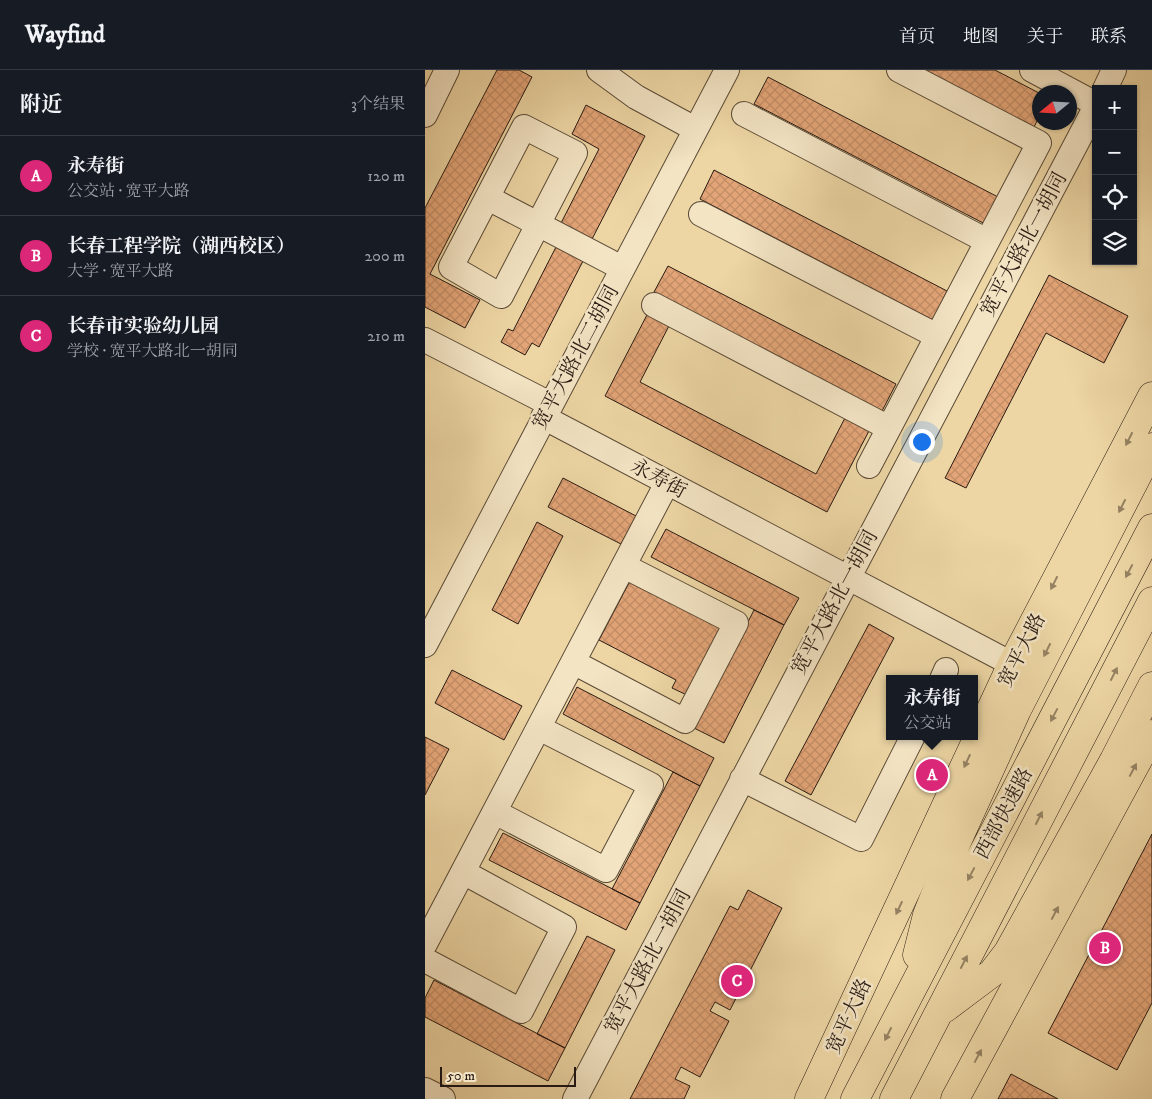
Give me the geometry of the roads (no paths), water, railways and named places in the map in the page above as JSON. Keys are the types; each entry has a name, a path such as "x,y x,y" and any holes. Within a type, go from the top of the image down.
{"main road":[{"name":"宽平大路","path":"978,739 1013,664 1152,396"},
{"path":"906,999 927,915 951,855 1017,710 1152,447"},
{"name":"西部快速路","path":"855,1099 1152,528"},
{"name":"西部快速路","path":"894,1099 1152,600"},
{"path":"937,1015 992,974 1008,952 1152,686"},
{"path":"955,1099 1152,734"},
{"name":"宽平大路","path":"809,1099 977,740"}],"street":[{"path":"425,115 447,70"},
{"path":"599,70 636,97 695,129"},
{"name":"宽平大路北二胡同","path":"425,644 727,70"},
{"path":"869,466 1039,142 899,70"},
{"path":"1032,70 1092,103"},
{"path":"1107,85 1114,70"},
{"name":"宽平大路北一胡同","path":"575,1099 1092,113"},
{"path":"744,114 987,241"},
{"path":"524,127 575,153 501,296 451,267 488,198 524,127"},
{"path":"488,198 623,268"},
{"path":"701,214 937,336"},
{"path":"968,276 998,291"},
{"path":"654,305 889,428"},
{"name":"永寿街","path":"425,340 667,482 1013,664"},
{"path":"425,944 667,482"},
{"path":"573,662 685,721 736,623 624,566"},
{"path":"495,812 606,870 651,785 539,728"},
{"path":"742,779 861,839 911,740"},
{"path":"425,960 521,1011 565,927 463,872"},
{"path":"425,1090 443,1099"}],"place":[{"name":"永寿街","path":"932,775"},
{"name":"长春工程学院（湖西校区）","path":"1105,948"},
{"name":"长春市实验幼儿园","path":"737,981"}]}
